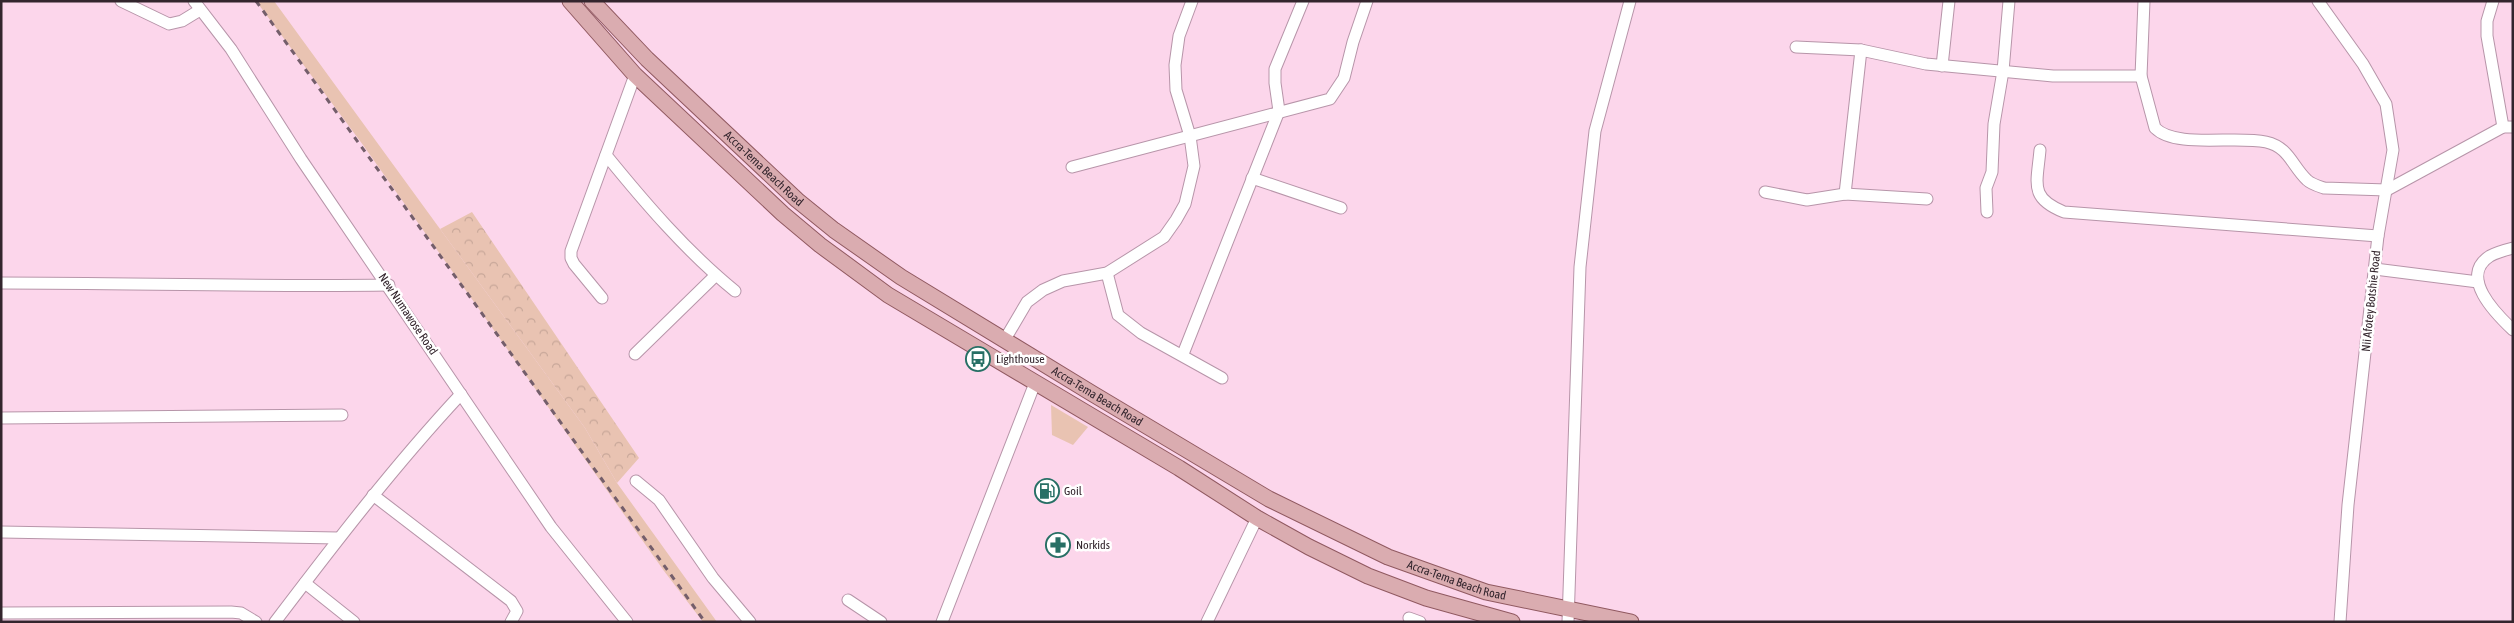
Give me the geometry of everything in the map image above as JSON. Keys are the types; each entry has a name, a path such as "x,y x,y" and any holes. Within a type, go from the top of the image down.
{"main road":[{"name":"Accra-Tema Beach Road","path":"570,1 635,75 783,214 820,245 888,295 1179,468 1257,518 1368,576 1426,598 1512,622"},
{"name":"Accra-Tema Beach Road","path":"592,1 647,59 796,200 901,277 1004,341 1269,499 1388,557 1486,592 1569,616 1631,622"},
{"path":"1257,518 1269,499"}],"street":[{"path":"121,1 169,24 182,21 197,6"},
{"path":"1004,341 1027,302 1043,290 1062,281 1106,273 1164,237 1176,220 1192,183 1194,166 1190,136 1176,90 1175,65 1179,36 1192,1"},
{"path":"1183,354 1279,111 1274,83 1275,69 1303,1"},
{"path":"1072,167 1330,99 1344,78 1353,42 1367,1"},
{"path":"1569,616 1580,267 1595,131 1630,1"},
{"path":"1942,66 1948,1"},
{"path":"1987,212 1986,188 1992,172 1994,124 2003,71 2009,1"},
{"path":"2144,1 2141,76 2155,128 2161,134 2180,139 2235,138 2267,142 2289,154 2307,180 2314,185 2324,188 2387,190 2508,127 2487,36 2487,21 2493,1"},
{"name":"Nii Afotey Botshie Road","path":"2318,1 2362,64 2386,104 2393,150 2378,236 2348,505 2340,622"},
{"name":"New Numawose Road","path":"197,6 230,49 301,159 389,285 551,527 628,622"},
{"path":"1796,47 1861,50 1942,66 2053,76 2141,76"},
{"path":"1845,194 1861,50"},
{"path":"602,298 571,258 571,251 635,75"},
{"path":"2040,150 2036,190 2039,197 2050,206 2064,212 2378,236"},
{"path":"606,155 642,199 716,275 735,291"},
{"path":"1252,178 1341,208"},
{"path":"1765,192 1807,200 1845,194 1927,199"},
{"path":"2513,248 2488,257 2481,265 2478,282 2488,305 2513,330"},
{"path":"2375,269 2478,282"},
{"path":"1106,273 1118,315 1141,333 1183,354 1222,378"},
{"path":"635,354 716,275"},
{"path":"1,283 389,285"},
{"path":"942,622 1035,383"},
{"path":"275,622 338,538 400,461 461,394"},
{"path":"1,418 342,415"},
{"path":"636,481 659,500 713,578 750,622"},
{"path":"373,495 512,601 517,611 511,622"},
{"path":"1207,622 1229,580 1257,518"},
{"path":"1,532 338,538"},
{"path":"305,583 354,622"},
{"path":"848,600 881,622"},
{"path":"1,613 232,612 241,613 256,622"}],"green space":[{"path":"256,1 274,1 585,428 617,483 717,622 703,622 664,571 363,145"},
{"path":"472,212 639,458 617,483 585,428 440,229"},
{"path":"1051,405 1088,427 1073,445 1052,435"}],"railway":[{"path":"256,1 705,622"}],"place":[{"name":"Lighthouse","path":"978,359"},
{"name":"Goil","path":"1047,491"},
{"name":"Norkids","path":"1058,545"}]}
